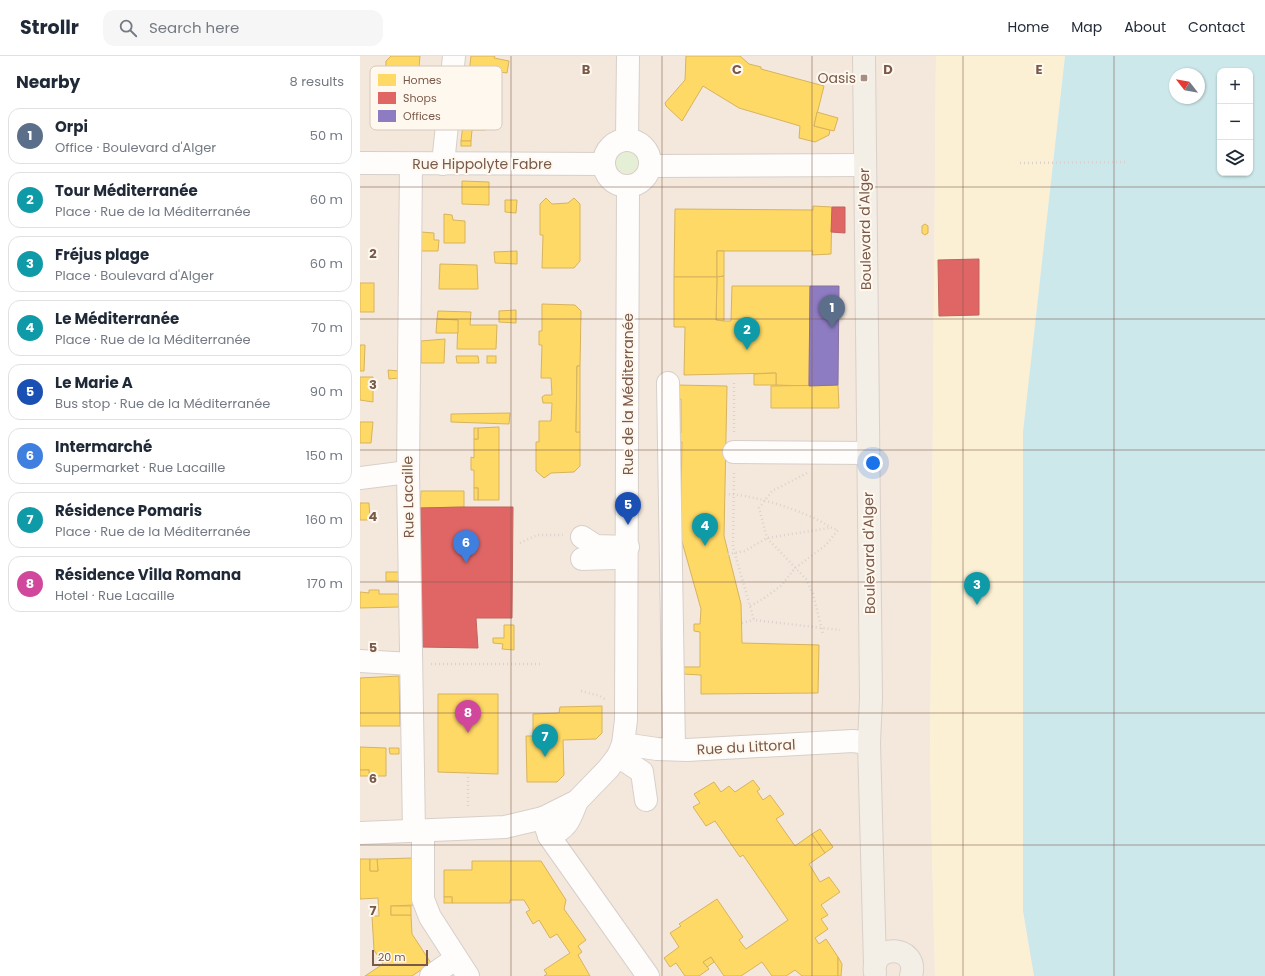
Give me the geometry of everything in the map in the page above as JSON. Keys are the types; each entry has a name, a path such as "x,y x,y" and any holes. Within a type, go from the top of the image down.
{"main road":[{"name":"Boulevard d'Alger","path":"864,56 871,698 869,743 876,970"},
{"path":"874,929 884,945 907,956 912,966 911,976"},
{"path":"876,970 881,955 891,950 897,951"}],"street":[{"path":"453,66 454,56"},
{"path":"627,139 628,56"},
{"path":"443,164 446,130"},
{"path":"627,139 640,143 645,147 651,160 651,166 645,178 641,182 628,187 614,183 605,171 604,164 608,150 619,141 627,139"},
{"name":"Rue Hippolyte Fabre","path":"360,163 604,164"},
{"name":"Rue Lacaille","path":"411,164 408,472 411,664 419,688 419,831 424,899 430,917 455,959 468,976"},
{"path":"651,166 864,165"},
{"name":"Rue de la Méditerranée","path":"620,750 626,720 628,187"},
{"path":"642,772 665,750 668,383"},
{"path":"735,437 868,453"},
{"path":"360,478 408,472"},
{"path":"582,537 596,546 627,552"},
{"path":"582,559 627,552"},
{"path":"360,661 411,664"},
{"name":"Rue du Littoral","path":"620,750 665,750 853,741 869,743"},
{"path":"360,833 504,827 546,827 577,801 620,750 642,772 646,800"},
{"path":"546,827 648,976"},
{"path":"431,976 455,959"}],"path":[{"path":"1020,163 1125,162"},
{"path":"734,381 735,437 733,547 754,620"},
{"path":"808,473 772,491 759,508 767,538 806,579 813,594 823,634"},
{"path":"725,494 754,497 764,500 817,520 830,528 838,530 826,545 795,568 782,586 750,606"},
{"path":"728,554 745,552 767,538 830,528"},
{"path":"742,623 754,620 840,630"},
{"path":"411,664 540,664"},
{"path":"468,773 469,829"}],"shaded area":[{"path":"360,56 936,56 930,763 935,976 360,976"}],"green space":[{"path":"627,151 635,154 638,162 635,170 627,173 619,170 616,162 619,154"}],"sand":[{"path":"936,56 1065,56 1023,432 1023,911 1034,976 935,976 930,763"}],"water":[{"path":"1065,56 1265,56 1265,976 1034,976 1023,911 1023,432"}],"building: Homes":[{"path":"391,56 420,56 419,66 386,66 386,61"},
{"path":"471,56 495,56 494,58 509,61 507,73 502,72 502,66 470,66"},
{"path":"686,56 740,56 749,64 761,67 761,69 824,86 814,126 830,130 829,135 815,142 799,138 800,126 739,108 703,86 682,121 666,106 665,103 685,80"},
{"path":"817,112 838,118 834,131 814,126"},
{"path":"462,130 472,130 471,141 461,141"},
{"path":"461,141 471,141 471,146 461,146"},
{"path":"462,181 489,182 489,205 462,204"},
{"path":"546,198 552,204 568,203 574,198 580,204 580,261 574,268 542,268 543,235 540,235 540,204"},
{"path":"505,200 517,200 516,213 505,212"},
{"path":"813,206 832,207 831,254 812,255 813,251 717,251 717,277 674,277 675,209 813,210"},
{"path":"444,214 452,215 453,220 465,221 465,243 444,243"},
{"path":"925,224 928,226 928,233 925,235 922,233 922,226"},
{"path":"421,232 434,233 434,240 439,240 438,251 421,251"},
{"path":"517,251 517,264 495,263 494,252"},
{"path":"717,251 724,251 724,276 717,277"},
{"path":"440,264 477,265 478,289 439,289"},
{"path":"724,276 724,321 716,320 717,277"},
{"path":"674,277 717,277 716,320 724,321 731,321 732,286 810,286 809,386 776,385 776,373 684,375 685,327 674,327"},
{"path":"360,283 374,283 374,312 360,312"},
{"path":"542,304 575,305 581,311 580,366 577,366 576,432 580,432 580,466 574,472 551,473 544,478 536,471 536,442 539,442 539,421 551,421 552,403 543,403 542,397 545,395 552,395 551,378 541,378 542,345 539,345 539,331 542,331"},
{"path":"516,310 516,323 499,322 499,311"},
{"path":"438,311 471,312 470,325 497,325 496,349 457,349 458,320 437,319"},
{"path":"437,319 458,320 458,333 436,333"},
{"path":"445,339 444,363 421,363 421,341"},
{"path":"360,345 365,345 364,371 360,371"},
{"path":"456,356 478,356 479,363 457,363"},
{"path":"487,356 496,356 496,363 487,363"},
{"path":"577,366 580,366 580,432 576,432"},
{"path":"388,370 399,371 399,378 389,379"},
{"path":"776,373 776,385 754,385 754,374"},
{"path":"360,377 373,377 373,402 360,400"},
{"path":"676,385 727,386 724,536 741,604 742,643 819,645 818,693 701,694 701,675 683,674 682,667 700,667 700,632 694,631 694,624 700,624 701,609 681,538 681,503 675,503 675,496 681,495 682,442 675,440 675,433 681,433 681,399 675,399"},
{"path":"838,385 839,408 771,408 771,386"},
{"path":"510,413 509,424 451,422 451,414"},
{"path":"360,422 373,422 371,443 360,443"},
{"path":"499,427 499,500 478,500 478,488 474,488 474,470 471,470 471,457 474,458 474,439 478,439 478,428"},
{"path":"474,428 478,428 478,439 474,439"},
{"path":"474,488 478,488 478,500 474,500"},
{"path":"421,491 464,491 464,507 420,508"},
{"path":"360,503 369,503 370,520 360,520"},
{"path":"386,572 399,572 399,581 386,581"},
{"path":"369,590 379,590 379,594 399,594 399,607 360,608 360,592 369,593"},
{"path":"504,625 514,625 514,650 502,649 503,644 493,643 493,638 504,638"},
{"path":"399,676 400,726 360,726 360,678"},
{"path":"438,694 498,694 498,774 438,772"},
{"path":"602,706 602,733 596,739 563,740 564,775 557,782 527,782 526,736 533,736 533,714 559,713 560,707"},
{"path":"360,747 386,748 386,776 369,776 369,770 360,770"},
{"path":"389,748 399,748 399,754 390,754"},
{"path":"360,770 369,770 369,776 360,776"},
{"path":"753,780 760,789 757,791 763,800 770,795 784,814 776,819 795,846 812,834 825,853 809,864 820,882 829,877 840,892 821,905 828,915 821,919 828,929 815,938 819,944 826,939 838,957 838,976 802,976 795,970 786,976 772,976 762,962 741,976 724,976 711,957 703,962 709,969 699,976 685,976 676,963 670,967 664,958 679,947 670,933 681,926 679,924 717,899 743,937 739,940 746,949 788,920 743,855 740,857 715,821 706,826 693,807 700,803 694,794 714,782 721,792 729,786 735,792"},
{"path":"820,829 833,847 825,853 812,834"},
{"path":"413,858 414,905 391,906 391,915 411,915 412,934 431,963 412,976 365,976 383,964 374,950 372,916 379,916 378,898 360,899 360,859 370,859 370,871 378,871 377,859"},
{"path":"370,859 377,859 378,871 370,871"},
{"path":"472,861 541,861 566,900 564,909 586,940 578,946 582,952 578,955 590,976 544,976 547,974 544,970 570,953 557,934 550,938 539,920 533,924 526,912 530,910 524,900 510,900 510,903 452,903 452,897 444,897 444,870 472,870"},
{"path":"444,897 452,897 452,903 444,903"},
{"path":"391,906 411,906 411,915 391,915"},
{"path":"711,957 714,962 707,967 703,962"},
{"path":"838,957 842,964 841,976 838,976"}],"building: Shops":[{"path":"832,207 845,207 845,233 831,232"},
{"path":"979,259 979,315 939,316 938,260"},
{"path":"513,507 512,618 476,618 478,648 420,647 420,508"}],"building: Offices":[{"path":"810,286 839,286 838,385 809,386"}],"place":[{"name":"Oasis","path":"864,78"},
{"name":"Orpi","path":"832,328"},
{"name":"Tour Méditerranée","path":"747,350"},
{"name":"Le Marie A","path":"628,525"},
{"name":"Le Méditerranée","path":"705,546"},
{"name":"Intermarché","path":"466,563"},
{"name":"Fréjus plage","path":"977,605"},
{"name":"Résidence Villa Romana","path":"468,733"},
{"name":"Résidence Pomaris","path":"545,757"}]}
